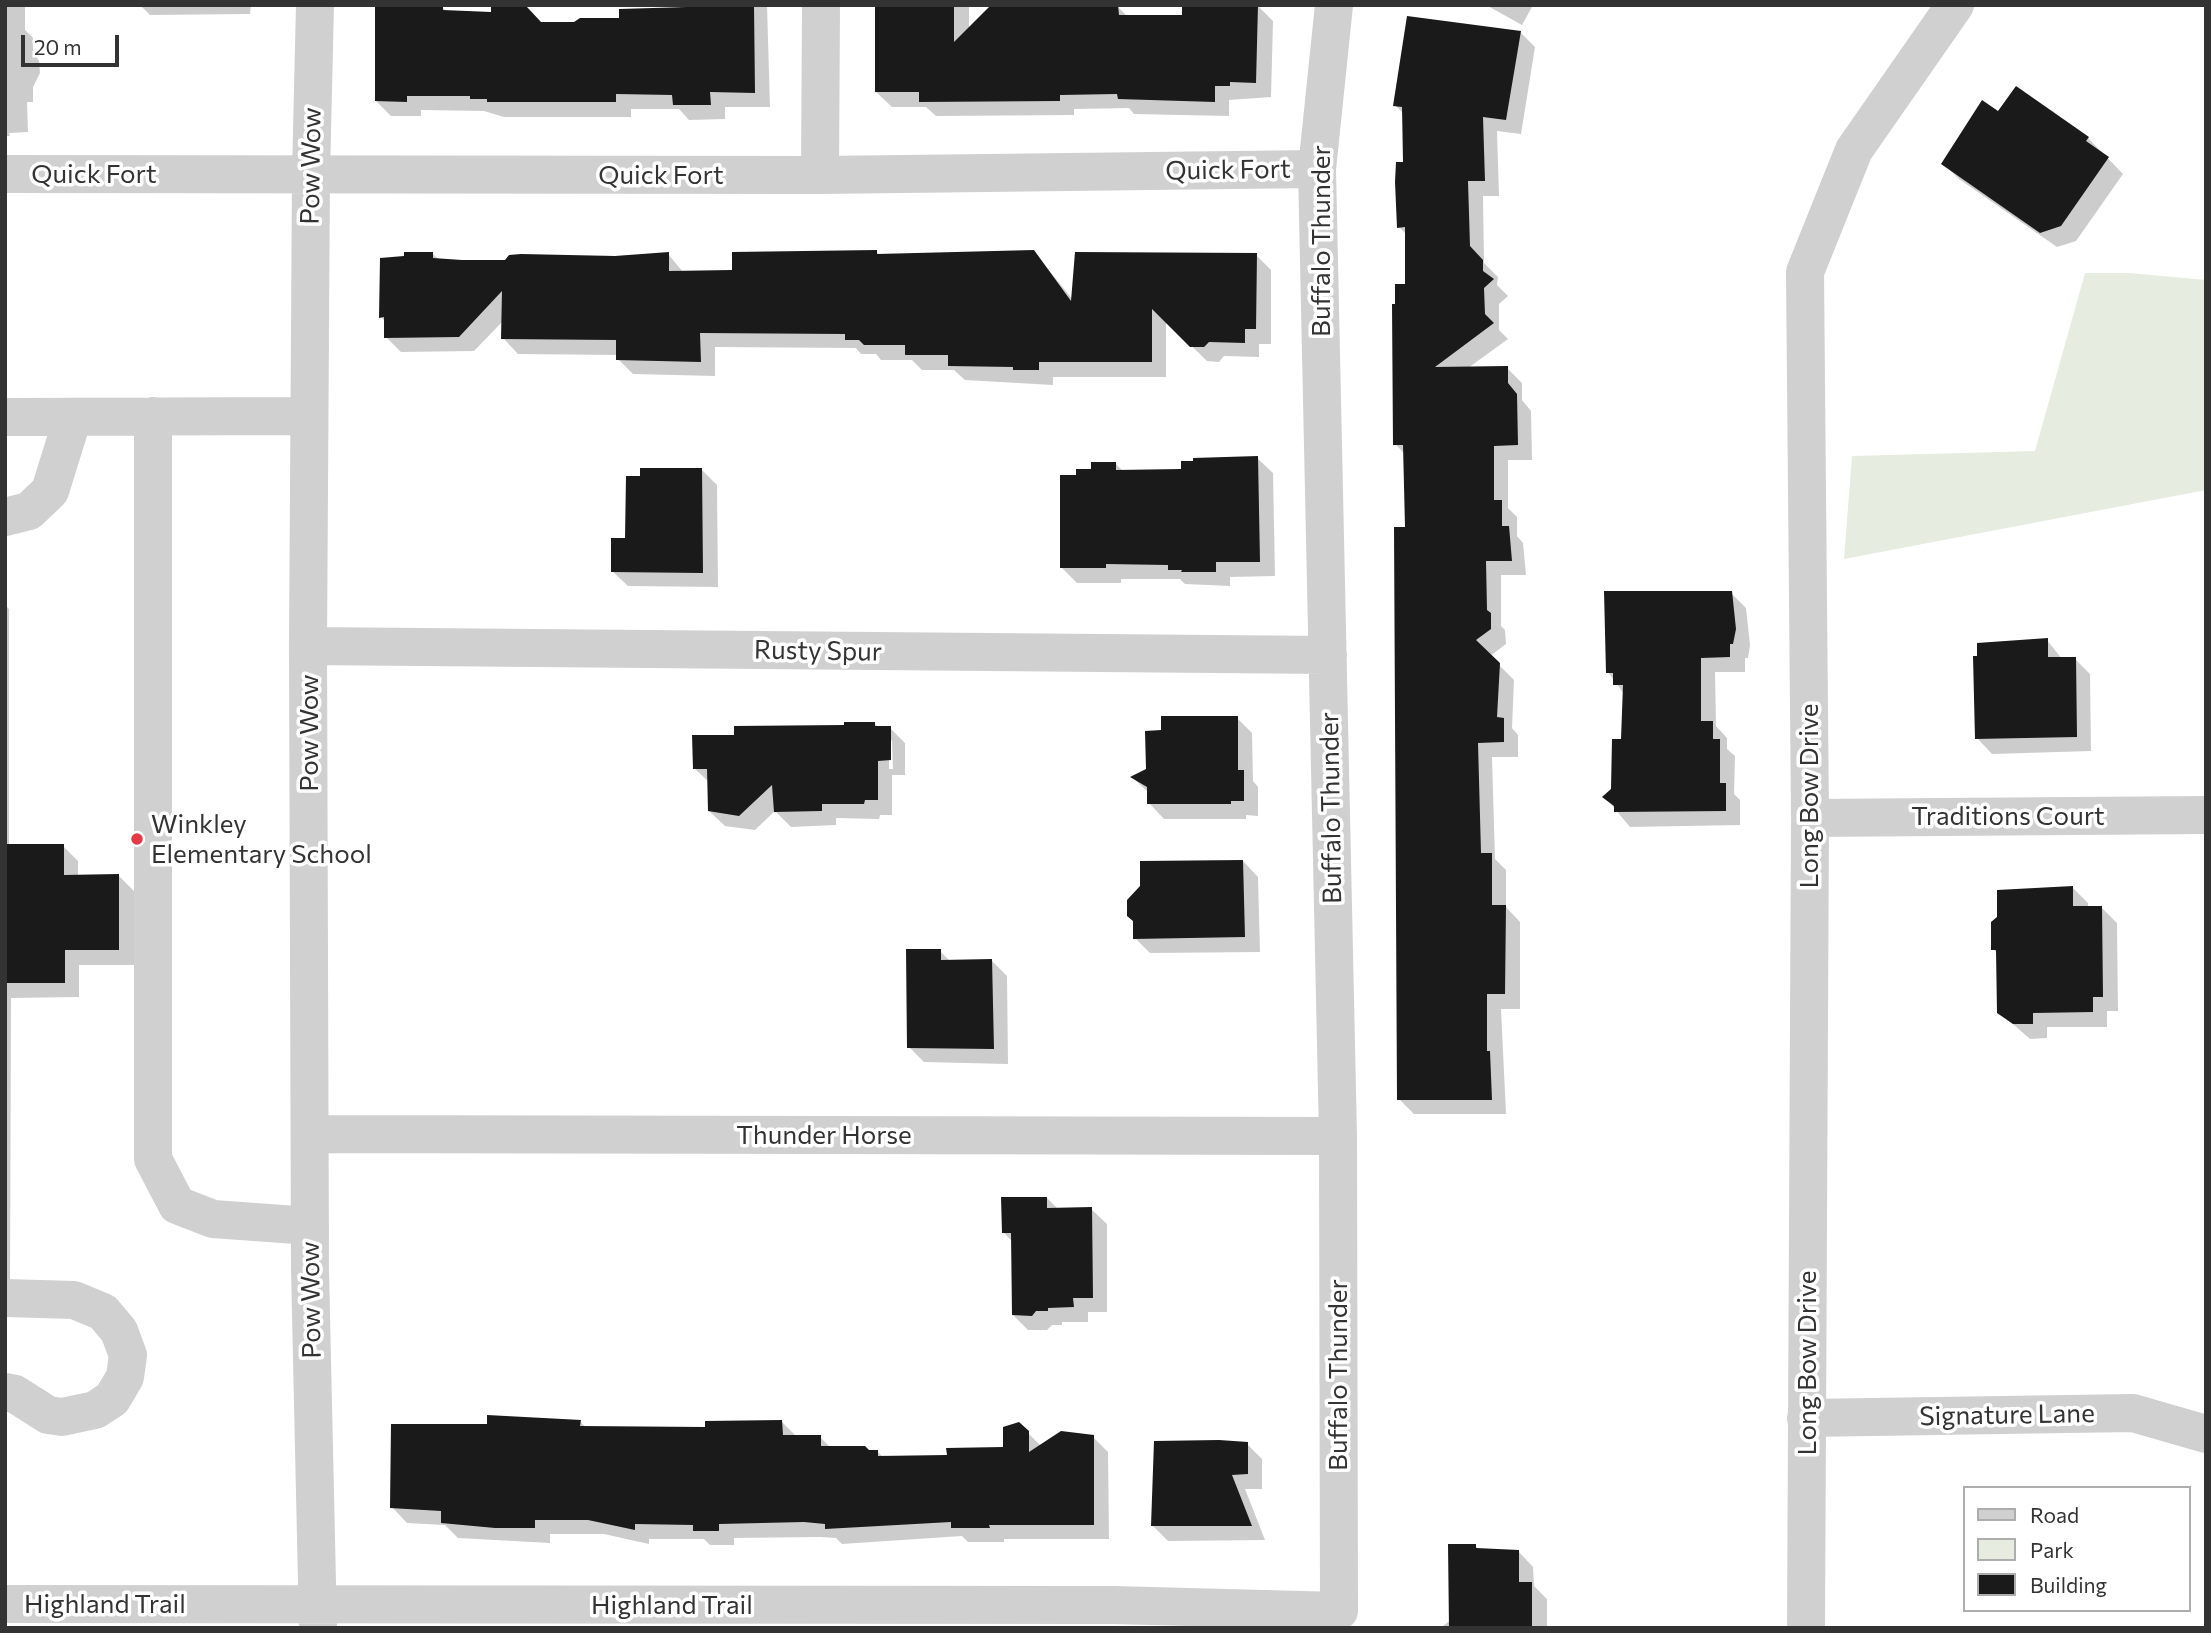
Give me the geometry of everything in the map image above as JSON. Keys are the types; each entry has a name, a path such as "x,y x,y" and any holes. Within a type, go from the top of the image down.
{"street":[{"name":"Pow Wow","path":"315,5 308,416 308,646 310,1226 317,1616"},
{"path":"820,175 821,5"},
{"name":"Buffalo Thunder","path":"1335,5 1317,169 1338,1136 1339,1611"},
{"name":"Long Bow Drive","path":"1806,1628 1810,818 1805,272 1854,150 1955,5"},
{"name":"Quick Fort","path":"5,174 820,175 1317,169"},
{"path":"153,416 153,1159 177,1205 213,1219 310,1226"},
{"path":"5,417 308,416"},
{"path":"5,517 29,510 50,491 74,417"},
{"name":"Rusty Spur","path":"308,646 1328,655"},
{"name":"Traditions Court","path":"1810,818 2206,815"},
{"name":"Thunder Horse","path":"310,1134 1338,1136"},
{"path":"5,1298 74,1300 103,1312 119,1331 128,1355 125,1377 112,1399 95,1410 62,1418 48,1415 15,1394 5,1392"},
{"name":"Signature Lane","path":"1806,1418 2133,1413 2206,1434"},
{"name":"Highland Trail","path":"5,1604 317,1616 1114,1605 1339,1611"}],"green space":[{"path":"2085,273 2129,273 2206,280 2206,490 1844,559 1852,456 2035,451"}],"building":[{"path":"375,5 443,6 443,10 491,12 491,6 527,7 541,22 574,22 580,18 619,18 619,9 754,5 755,93 710,92 711,105 673,105 672,95 616,94 616,102 487,102 487,99 470,99 470,96 407,96 407,102 375,101"},
{"path":"875,5 954,5 954,42 991,5 1118,5 1119,15 1182,15 1182,5 1258,5 1256,83 1230,82 1230,86 1215,86 1215,102 1118,99 1117,94 1060,95 1060,101 919,102 919,92 875,92"},
{"path":"1407,16 1521,31 1506,120 1483,117 1485,181 1468,181 1470,246 1483,260 1483,271 1494,279 1484,288 1485,314 1494,323 1435,367 1508,366 1508,383 1517,394 1518,445 1494,446 1494,500 1502,500 1502,526 1509,526 1512,561 1486,561 1487,610 1491,613 1491,629 1476,640 1500,663 1497,717 1504,718 1504,742 1478,743 1481,853 1492,853 1492,905 1506,905 1505,994 1487,994 1487,1051 1490,1051 1492,1100 1397,1100 1394,527 1405,527 1403,445 1393,445 1392,304 1395,304 1395,284 1405,284 1405,227 1397,228 1395,182 1396,162 1403,162 1402,107 1393,106"},
{"path":"2016,86 2089,137 2086,141 2109,157 2061,226 2040,233 1941,164 1982,100 1998,111"},
{"path":"877,250 877,254 1034,250 1071,301 1075,252 1257,253 1256,329 1245,329 1245,343 1209,342 1204,347 1190,347 1152,309 1152,362 1039,362 1039,370 1013,370 1013,367 948,366 948,355 905,355 905,345 864,345 859,340 845,340 845,334 700,333 701,362 616,360 616,340 501,339 502,291 459,337 384,338 384,317 379,318 380,258 404,256 404,252 433,252 433,258 505,260 509,255 521,254 615,256 669,252 669,271 732,270 732,252"},
{"path":"1258,456 1260,562 1216,562 1216,572 1181,572 1182,570 1168,570 1168,565 1106,564 1106,568 1060,568 1060,475 1076,475 1076,469 1091,469 1091,462 1116,462 1116,470 1181,469 1181,461 1193,461 1193,458"},
{"path":"640,468 702,468 703,573 611,572 611,538 625,538 626,476 640,476"},
{"path":"1604,591 1732,591 1736,629 1733,644 1730,644 1730,657 1701,658 1701,721 1713,721 1713,739 1720,739 1720,783 1726,783 1726,811 1614,812 1614,806 1602,797 1611,789 1612,739 1621,739 1623,685 1613,685 1613,673 1606,673"},
{"path":"2048,638 2048,657 2076,657 2077,737 1975,739 1973,656 1977,656 1977,643"},
{"path":"1161,716 1238,716 1238,770 1244,770 1244,801 1231,801 1231,804 1147,804 1147,787 1130,777 1146,769 1145,731 1161,730"},
{"path":"844,722 875,722 875,726 891,726 891,760 878,761 878,800 865,800 864,804 822,804 822,811 774,812 772,785 739,816 708,811 707,769 693,769 692,735 734,735 734,726 844,725"},
{"path":"5,844 64,844 64,875 119,874 119,950 65,950 65,983 5,983"},
{"path":"1243,860 1245,937 1133,939 1133,921 1127,916 1127,900 1140,886 1140,861"},
{"path":"2073,886 2073,906 2102,906 2103,997 2093,997 2093,1012 2033,1013 2033,1024 2013,1024 1997,1013 1996,950 1991,950 1991,922 1997,917 1997,890"},
{"path":"906,949 941,949 941,960 992,959 994,1049 907,1048"},
{"path":"1001,1197 1047,1197 1047,1208 1092,1207 1093,1298 1073,1298 1074,1307 1048,1308 1048,1311 1036,1311 1032,1316 1012,1315 1011,1233 1002,1233"},
{"path":"487,1415 581,1420 580,1426 705,1427 705,1421 782,1420 783,1435 821,1435 821,1446 865,1446 869,1450 878,1450 878,1456 947,1455 946,1448 1003,1447 1003,1427 1019,1422 1029,1431 1029,1452 1061,1431 1094,1435 1094,1525 989,1525 990,1528 951,1528 951,1522 825,1529 825,1524 804,1522 719,1524 719,1531 693,1531 693,1525 635,1524 635,1530 588,1520 535,1520 535,1528 495,1528 441,1523 441,1511 390,1508 391,1424 487,1424"},
{"path":"1154,1441 1248,1442 1248,1474 1232,1475 1252,1526 1151,1526"},
{"path":"1448,1544 1476,1544 1476,1548 1519,1550 1519,1582 1532,1582 1532,1628 1449,1628"}],"place":[{"name":"Winkley Elementary School","path":"137,839"}]}
